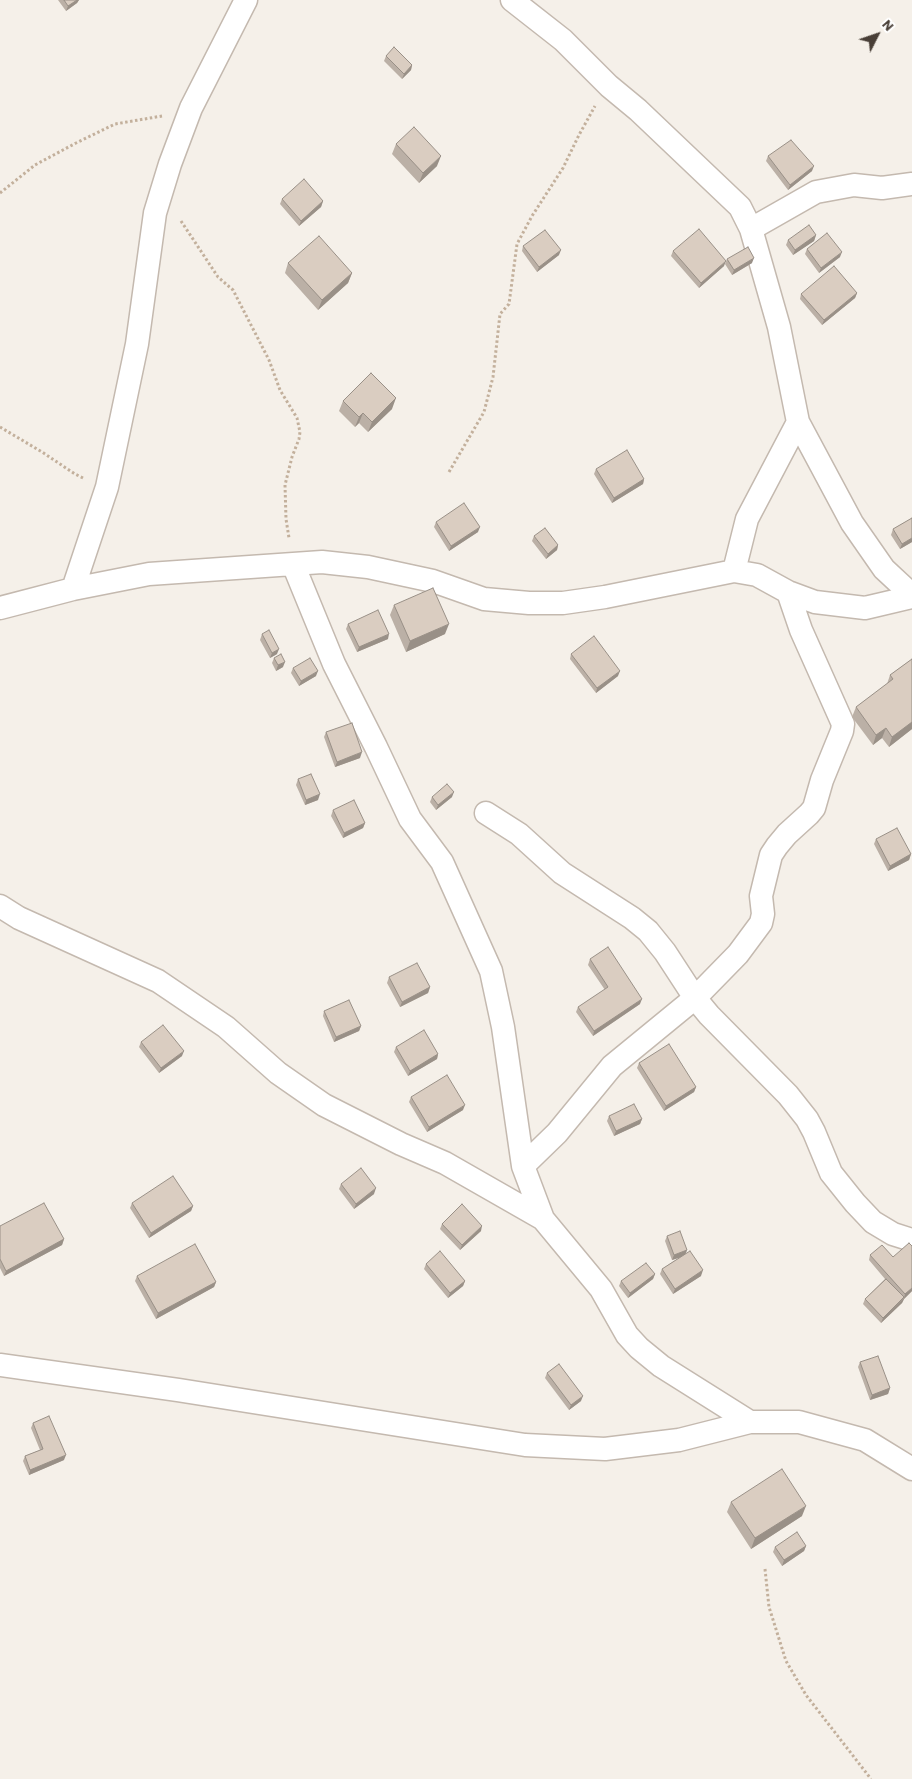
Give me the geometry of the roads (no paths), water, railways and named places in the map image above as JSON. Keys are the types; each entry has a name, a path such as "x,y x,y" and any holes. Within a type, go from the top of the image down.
{"street":[{"path":"73,588 107,488 137,344 155,213 170,164 191,108 246,0"},
{"path":"512,0 563,40 609,86 638,110 740,207 751,229 779,327 798,422 852,523 884,568 912,596"},
{"path":"751,229 816,192 854,185 882,188 912,184"},
{"path":"734,570 747,519 798,422"},
{"path":"0,608 73,588 149,574 322,562 368,567 432,581 484,599 529,603 562,604 734,570 756,575 788,592 815,602 865,608 912,596"},
{"path":"293,564 334,664 410,819 442,862 491,971 503,1027 523,1166 544,1219 601,1289 627,1335 639,1348 661,1366 750,1422"},
{"path":"523,1166 557,1133 612,1066 695,998 738,954 761,923 763,914 761,896 771,856 787,834 814,808 822,780 842,731 843,724 801,630 788,592"},
{"path":"486,813 519,834 562,873 632,918 648,931 665,952 695,998 731,1038 788,1095 814,1132 831,1173 855,1203 873,1222 893,1234 912,1240"},
{"path":"0,906 19,918 158,981 226,1027 278,1073 324,1105 445,1164 544,1219"},
{"path":"0,1365 178,1390 525,1446 605,1449 678,1440 750,1422 800,1422 865,1440 912,1469"}]}
